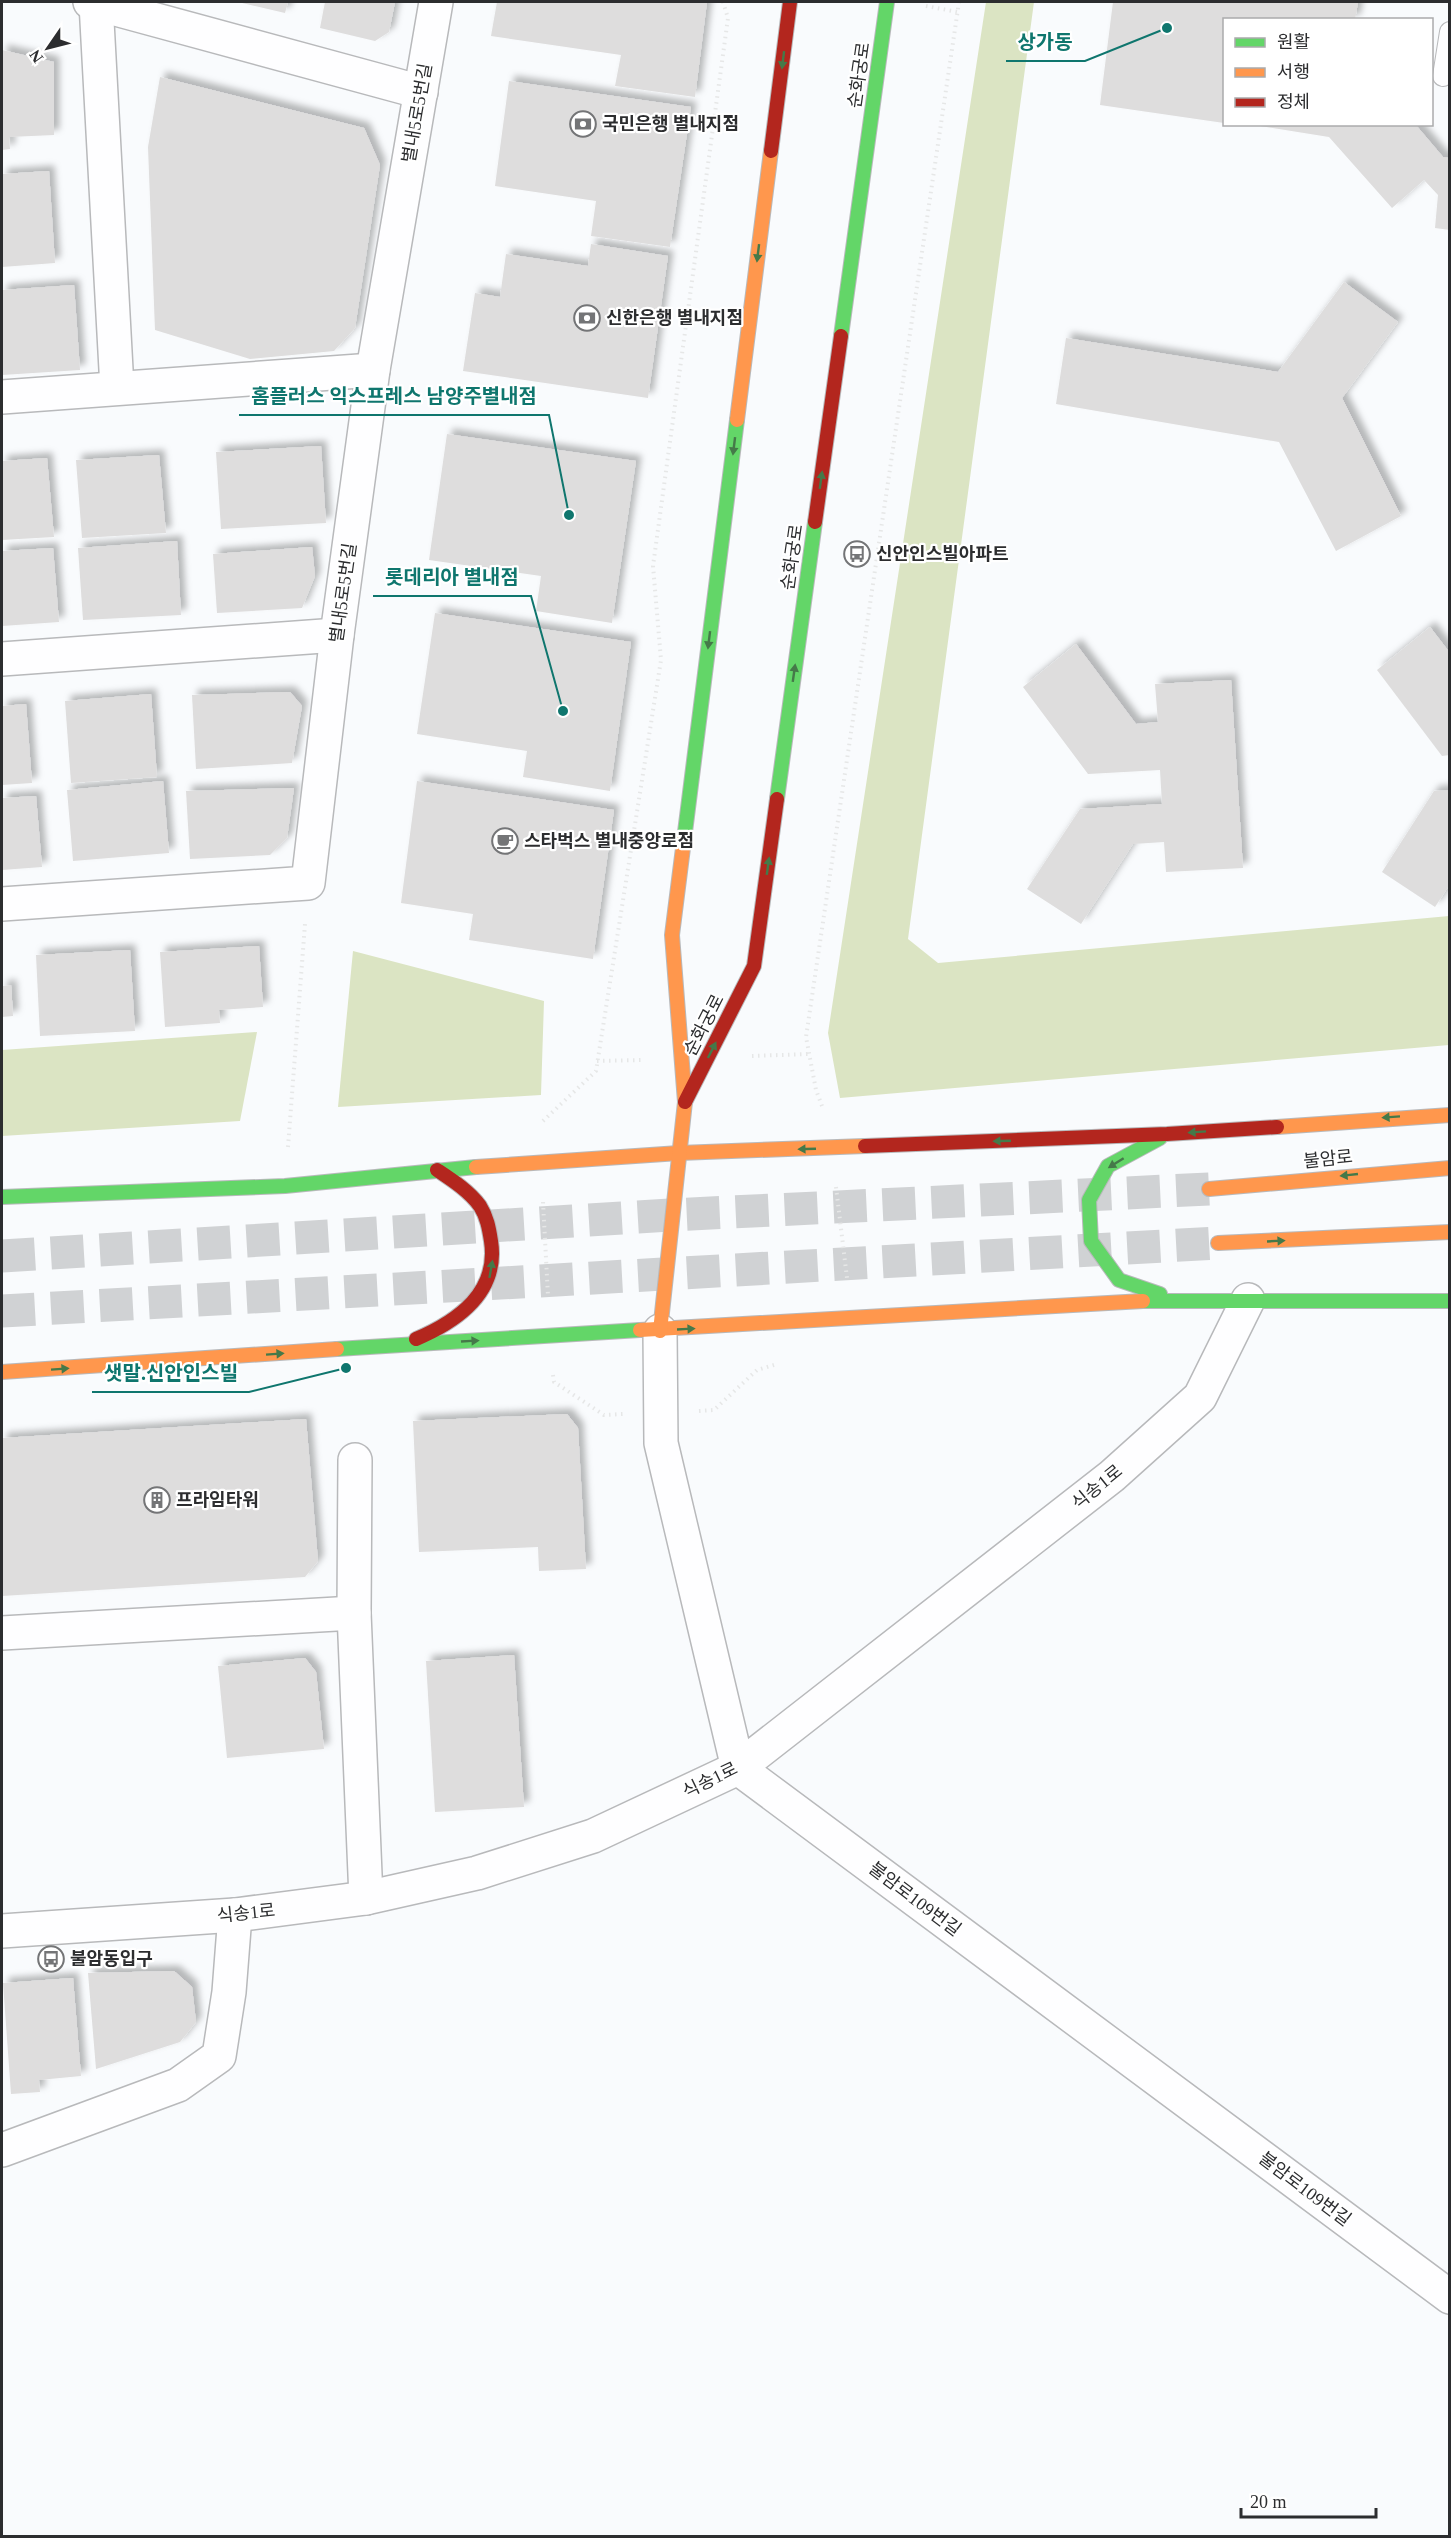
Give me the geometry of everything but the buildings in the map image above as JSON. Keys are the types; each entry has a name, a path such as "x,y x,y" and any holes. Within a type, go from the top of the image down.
{"street":[{"path":"117,388 93,2 421,92"},
{"name":"별내5로5번길","path":"308,883 337,634 373,370 436,2"},
{"name":"순화궁로","path":"660,1331 685,1102 672,935 790,2"},
{"name":"순화궁로","path":"685,1102 754,966 887,2"},
{"path":"2,397 373,370"},
{"path":"2,659 337,634"},
{"path":"2,904 308,883"},
{"path":"2,1197 285,1186 437,1170 679,1154 1167,1134 1449,1115"},
{"path":"1167,1134 1108,1166 1089,1200 1091,1241 1119,1280 1177,1299"},
{"name":"불암로","path":"1209,1189 1449,1168"},
{"path":"403,1344 439,1331 467,1309 488,1284 494,1250 484,1213 464,1189 437,1170"},
{"path":"1218,1244 1449,1232"},
{"path":"2,1372 403,1344 660,1331 1177,1299 1449,1301"},
{"name":"식송1로","path":"2,1931 235,1915 366,1898 477,1873 593,1836 738,1768 1112,1476 1200,1397 1248,1300"},
{"path":"660,1331 662,1443 738,1768"},
{"path":"355,1460 354,1613 366,1898"},
{"path":"2,1633 354,1613"},
{"name":"불암로109번길","path":"738,1768 1449,2297"},
{"path":"2,2150 178,2085 219,2056 229,1992 235,1915"}],"lane":[{"path":"1443,76 1449,32"}],"path":[{"path":"604,1415 554,1382 538,1126 596,1071 661,660 653,566 728,18 723,2"},
{"path":"852,1319 827,1121 816,1090 806,1037 959,2"},
{"path":"285,1186 308,883"},
{"path":"714,1410 757,1370 777,1364"}],"green space":[{"path":"986,2 1034,2 908,939 938,963 1449,916 1449,1045 840,1098 828,1033"},
{"path":"353,951 544,1001 541,1095 338,1107"},
{"path":"257,1032 240,1121 2,1136 2,1050"}],"tunnel":[{"path":"2,1256 670,1215 1209,1189"},
{"path":"2,1311 1218,1243"}],"traffic: fast":[{"path":"841,336 887,2"},
{"path":"684,840 737,420"},
{"path":"777,799 815,522"},
{"path":"1160,1138 1108,1166 1089,1200 1091,1241 1119,1280 1160,1294"},
{"path":"2,1197 285,1186 476,1167"},
{"path":"1143,1301 1450,1301"},
{"path":"337,1349 640,1330"}],"traffic: slow":[{"path":"737,420 771,151"},
{"path":"660,1331 685,1102 672,935 684,840"},
{"path":"1277,1127 1450,1115"},
{"path":"476,1167 679,1153 865,1146"},
{"path":"1209,1189 1450,1168"},
{"path":"1218,1243 1450,1232"},
{"path":"640,1330 1143,1301"},
{"path":"2,1372 337,1349"}],"traffic: jam":[{"path":"771,151 790,2"},
{"path":"815,522 841,336"},
{"path":"685,1102 754,966 777,799"},
{"path":"865,1146 1167,1134 1277,1127"},
{"path":"416,1339 447,1323 472,1302 482,1290 489,1275 492,1259 488,1227 480,1206 466,1191 437,1170"}],"place":[{"name":"상가동","path":"1167,28"},
{"name":"국민은행 별내지점","path":"583,124"},
{"name":"신한은행 별내지점","path":"587,318"},
{"name":"홈플러스 익스프레스 남양주별내점","path":"569,515"},
{"name":"신안인스빌아파트","path":"857,554"},
{"name":"롯데리아 별내점","path":"563,711"},
{"name":"스타벅스 별내중앙로점","path":"505,841"},
{"name":"샛말.신안인스빌","path":"346,1368"},
{"name":"프라임타워","path":"157,1500"},
{"name":"불암동입구","path":"51,1959"}]}
